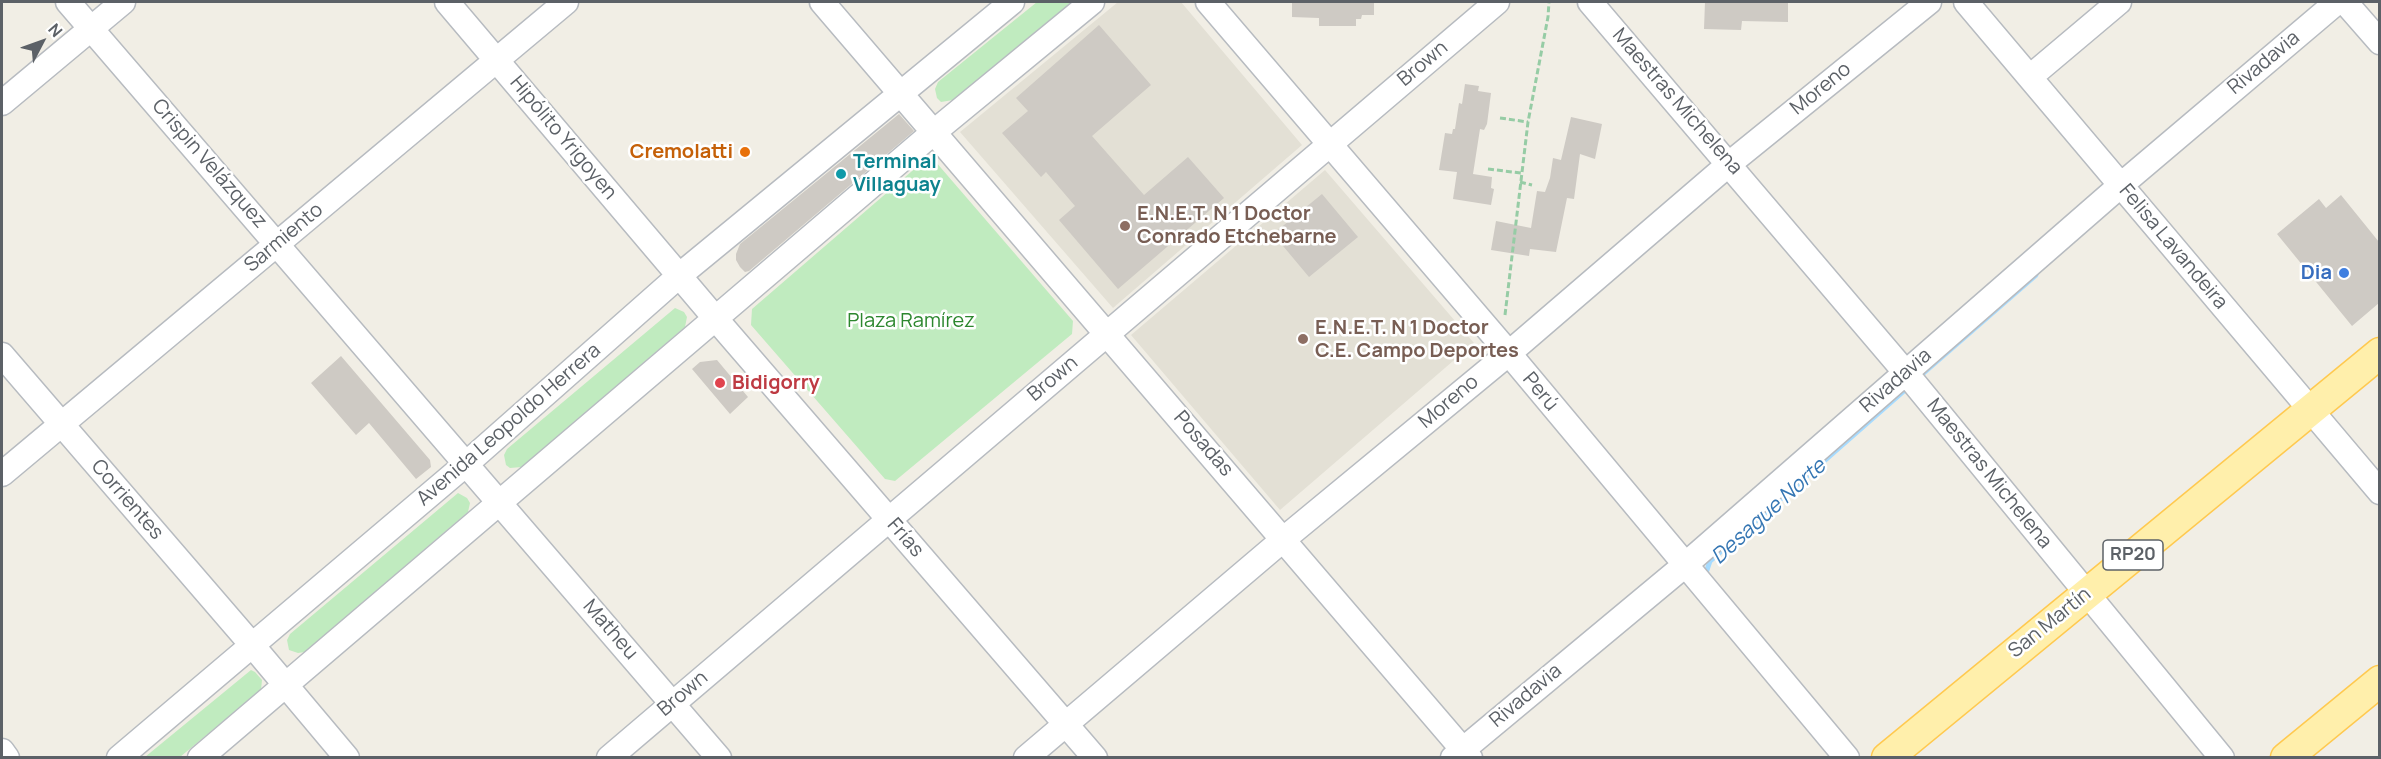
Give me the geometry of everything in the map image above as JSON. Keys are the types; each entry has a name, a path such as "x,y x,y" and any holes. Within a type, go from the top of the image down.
{"main road":[{"name":"San Martín","path":"1887,758 2379,353"},
{"path":"2286,758 2379,681"}],"street":[{"name":"Crispin Velázquez","path":"68,2 500,503"},
{"path":"2,103 123,2"},
{"name":"Hipólito Yrigoyen","path":"447,2 715,318"},
{"name":"Sarmiento","path":"2,474 566,2"},
{"path":"822,2 934,132"},
{"name":"Avenida Leopoldo Herrera","path":"119,758 466,464 680,275 1012,2"},
{"path":"200,758 934,132 1092,2"},
{"name":"Perú","path":"1208,2 1330,143 1847,758"},
{"name":"Brown","path":"609,758 1497,2"},
{"name":"Maestras Michelena","path":"1590,2 1730,164 1906,374 2222,758"},
{"name":"Moreno","path":"1026,758 1504,349 1929,2"},
{"name":"Felisa Lavandeira","path":"1966,2 2309,412 2379,492"},
{"path":"2030,77 2119,2"},
{"name":"Rivadavia","path":"1462,755 1906,374 2121,185 2337,2"},
{"path":"2345,2 2379,42"},
{"name":"Posadas","path":"934,132 1285,538 1462,755"},
{"name":"Frías","path":"715,318 1095,758"},
{"name":"Corrientes","path":"2,355 347,758"},
{"name":"Matheu","path":"500,503 719,758"},
{"path":"2,751 7,758"}],"path":[{"path":"1504,349 1521,173 1528,122 1548,17 1548,2"},
{"path":"1500,118 1528,122"},
{"path":"1488,169 1521,173"},
{"path":"1520,182 1532,185"}],"shaded area":[{"name":"E.N.E.T. N 1 Doctor Conrado Etchebarne","path":"1118,2 1181,2 1302,145 1113,308 960,132"},
{"name":"E.N.E.T. N 1 Doctor C.E. Campo Deportes","path":"1325,170 1474,343 1280,510 1131,335"}],"green space":[{"path":"1037,2 1073,2 953,100 941,102 937,98 935,89 938,82"},
{"name":"Plaza Ramírez","path":"926,159 935,161 1073,321 1072,334 895,481 885,479 751,325 752,309"},
{"path":"675,308 684,312 687,317 685,327 522,467 510,468 506,465 504,455 507,449"},
{"path":"458,493 467,498 470,503 468,512 305,652 298,653 289,650 287,640 290,634"},
{"path":"251,670 262,680 261,690 180,757 145,757"}],"building":[{"path":"1292,2 1374,2 1374,15 1362,15 1361,19 1356,19 1356,26 1319,26 1319,18 1292,17"},
{"path":"1705,2 1788,2 1788,22 1742,21 1741,30 1704,29"},
{"path":"1099,25 1151,85 1092,136 1144,195 1188,157 1224,198 1118,289 1059,220 1075,206 1046,172 1041,177 1002,133 1028,111 1016,98"},
{"path":"1465,84 1479,86 1478,91 1491,93 1487,124 1484,130 1480,129 1473,174 1492,177 1491,188 1494,189 1491,205 1453,199 1457,172 1439,170 1445,133 1452,134 1455,129"},
{"path":"899,114 914,131 749,271 745,272 740,267 736,254 740,244"},
{"path":"1571,117 1602,124 1595,159 1580,154 1574,199 1567,198 1556,252 1530,249 1529,256 1491,250 1496,221 1531,228 1537,191 1545,192 1553,158 1561,160"},
{"path":"1322,194 1358,237 1309,277 1273,234"},
{"name":"Dia","path":"2341,195 2379,242 2379,303 2352,326 2277,234 2319,199 2326,208"},
{"path":"341,356 430,460 431,467 416,479 369,423 356,435 311,383"},
{"name":"Bidigorry","path":"717,360 748,397 730,414 692,369 700,362"}],"waterway":[{"name":"Desague Norte","path":"1920,376 2036,275"},
{"name":"Desague Norte","path":"1705,576 1710,561 1906,389"}],"place":[{"name":"Cremolatti","path":"745,152"},
{"name":"Terminal Villaguay","path":"841,174"},
{"name":"E.N.E.T. N 1 Doctor Conrado Etchebarne","path":"1125,226"},
{"name":"Dia","path":"2344,273"},
{"name":"E.N.E.T. N 1 Doctor C.E. Campo Deportes","path":"1303,339"},
{"name":"Bidigorry","path":"720,383"}]}
